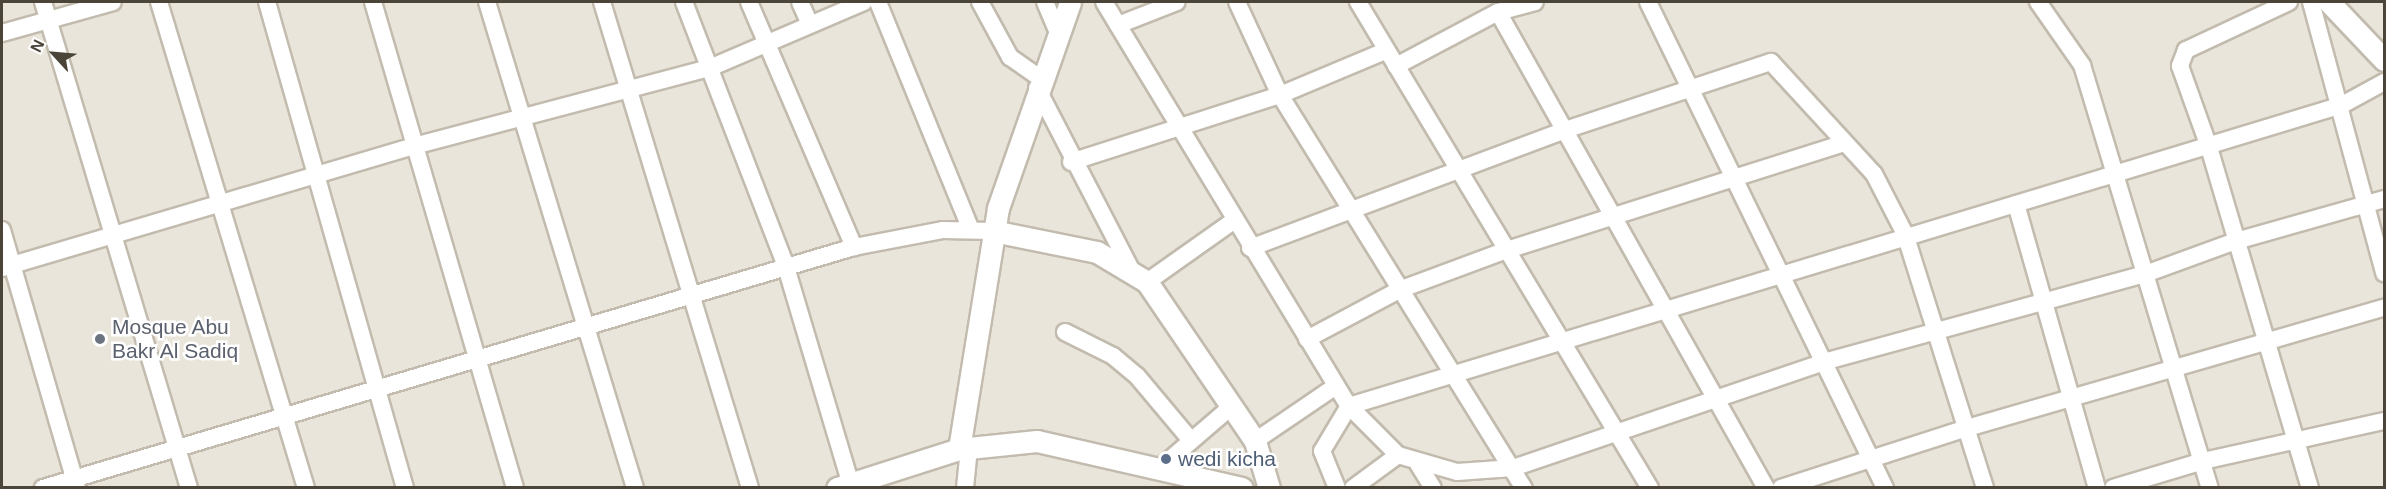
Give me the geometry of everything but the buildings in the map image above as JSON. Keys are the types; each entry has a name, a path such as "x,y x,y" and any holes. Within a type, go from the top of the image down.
{"street":[{"path":"43,2 116,232 189,488"},
{"path":"2,33 113,2"},
{"path":"159,2 306,488"},
{"path":"267,2 319,174 405,488"},
{"path":"373,2 515,488"},
{"path":"487,2 635,488"},
{"path":"602,2 750,488"},
{"path":"684,2 712,67 786,267 847,486 964,448 1037,441 1161,467 1230,486"},
{"path":"749,2 854,247"},
{"path":"800,2 809,22"},
{"path":"7,266 414,146 712,67 809,22 864,2"},
{"path":"878,2 970,228"},
{"path":"980,2 1010,57 1038,83 1071,162 1139,276 1255,441 1269,488"},
{"path":"1045,2 1058,33"},
{"path":"965,488 964,448 993,231 1038,83 1070,2"},
{"path":"1104,2 1183,128 1233,221 1349,406 1398,455 1418,464 1457,472 1513,468 1617,430 1827,361 1933,335 2148,273 2236,241 2367,202 2385,199"},
{"path":"1118,25 1177,2"},
{"path":"1237,2 1280,94 1399,290 1524,488"},
{"path":"1358,2 1455,170 1617,430 1650,488"},
{"path":"1396,66 1498,12 1535,2"},
{"path":"1648,2 1732,180 1827,361 1884,488"},
{"path":"2038,2 2082,64 2118,170 2210,488"},
{"path":"2289,2 2181,57 2265,344 2298,443 2310,488"},
{"path":"2312,2 2342,105 2385,273"},
{"path":"2329,2 2385,60"},
{"path":"1498,12 1766,488"},
{"path":"1071,162 1183,128 1280,94 1385,51"},
{"path":"1250,248 1349,208 1565,130 1771,62 1842,144 1874,174 1905,234 1933,335 1985,488"},
{"path":"1336,488 1322,452 1349,406 1454,376 1664,307 2342,105 2385,82"},
{"path":"1307,339 1399,290 1504,251 1842,144"},
{"path":"2016,204 2069,398 2097,488"},
{"path":"1139,276 1233,221"},
{"path":"43,488 76,483 178,448 378,387 586,330 854,247 970,228 1097,252 1139,276"},
{"path":"2,230 7,266 76,483"},
{"path":"1781,488 1869,457 1966,428 2069,398 2175,371 2385,308"},
{"path":"1065,332 1121,363 1189,438"},
{"path":"1255,441 1336,386"},
{"path":"1161,467 1189,438 1232,406"},
{"path":"2113,488 2203,461 2298,443 2385,421"},
{"path":"1353,488 1398,455"},
{"path":"1418,464 1433,488"}],"shaded area":[{"path":"2,2 2384,2 2384,487 2,487"}],"place":[{"name":"Mosque Abu Bakr Al Sadiq","path":"100,339"},
{"name":"wedi kicha","path":"1166,459"}]}
